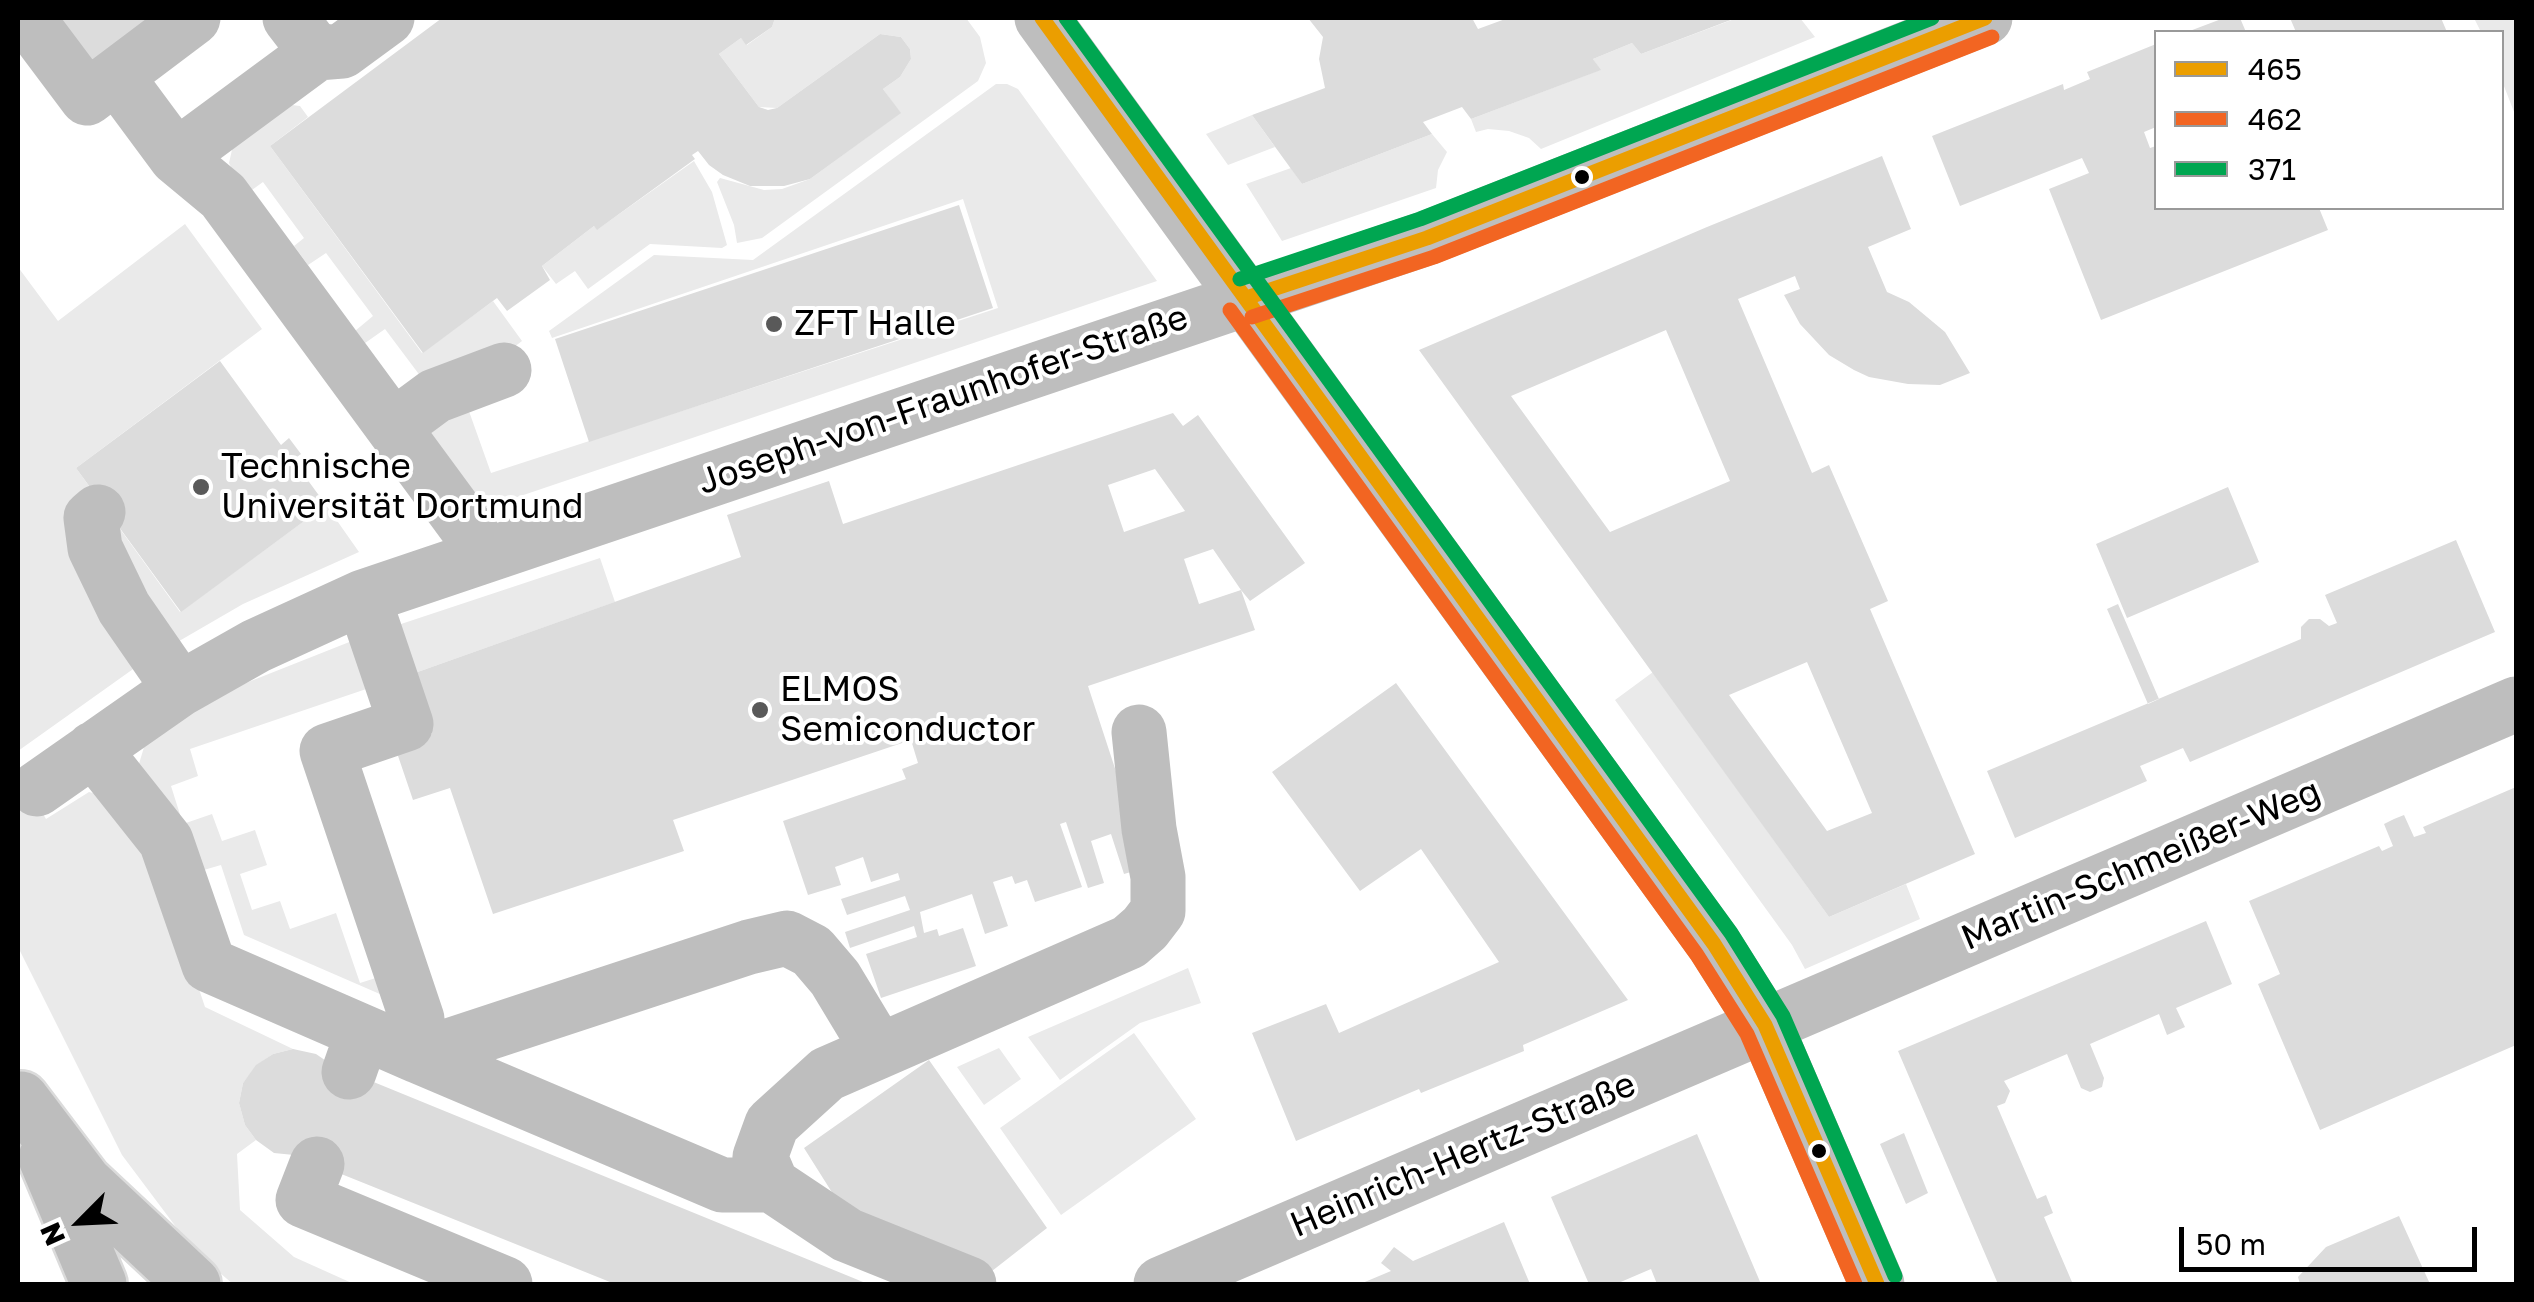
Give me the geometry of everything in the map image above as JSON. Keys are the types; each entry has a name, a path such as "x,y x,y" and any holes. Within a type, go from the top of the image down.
{"highway":[{"path":"19,1096 98,1284"},
{"path":"19,1096 84,1182 193,1284"}],"street":[{"path":"27,18 87,98 193,18"},
{"path":"176,157 304,35 342,51 387,18"},
{"path":"1042,18 1714,944 1765,1025 1877,1284"},
{"name":"Joseph-von-Fraunhofer-Straße","path":"37,788 180,689 256,646 363,597 1444,232 1986,18"},
{"path":"116,76 176,157 223,196 487,555"},
{"path":"393,427 434,396 504,370"},
{"path":"98,512 91,518 94,548 124,608 180,689"},
{"path":"363,597 406,724 327,751 417,1019 418,1056"},
{"name":"Martin-Schmeißer-Weg","path":"1765,1025 2516,704"},
{"path":"772,1186 760,1157 772,1124 827,1074 1129,942 1145,928 1158,911 1158,877 1148,829 1139,732"},
{"path":"93,749 166,841 209,965 356,1052 418,1056 722,1184 772,1186 848,1235 969,1284"},
{"path":"418,1056 749,946 787,938 812,952 835,978 879,1051"},
{"name":"Heinrich-Hertz-Straße","path":"1161,1284 1765,1025"},
{"path":"317,1164 303,1200 505,1284"}],"shaded area":[{"path":"775,18 966,18 980,37 986,63 978,81 762,238 737,243 717,182 720,178 764,190 782,189 810,179 900,113 883,89 900,77 911,59 910,49 901,37 880,34 777,108 759,107 719,54 741,38 747,45 772,27"},
{"path":"1737,18 1800,18 1815,37 1541,149 1529,138 1509,131 1476,132 1471,119 1600,70 1593,59 1632,43 1641,54"},
{"path":"2474,18 2516,18 2516,117 2504,86 2504,30 2480,30"},
{"path":"996,84 1018,89 1157,281 479,510 426,436 465,400 491,473 998,308 963,199 552,338 549,331 654,255 753,260"},
{"path":"284,104 300,106 308,117 270,146 422,353 493,301 522,341 505,354 424,381 385,329 358,348 349,336 373,316 326,253 308,265 294,246 304,238 263,182 245,195 229,163 234,141"},
{"path":"1252,115 1275,147 1228,165 1206,134"},
{"path":"1432,134 1447,152 1438,170 1436,188 1282,241 1246,184 1291,168 1302,184"},
{"path":"694,161 712,192 727,245 722,248 650,244 588,289 575,271 556,284 542,266 594,226 598,229"},
{"path":"185,224 262,329 76,468 180,612 326,505 359,552 243,604 143,662 18,751 18,267 58,321"},
{"path":"600,558 615,602 412,674 395,626"},
{"path":"362,637 378,685 190,749 198,776 171,786 183,824 212,814 222,841 255,830 267,865 240,874 252,910 280,901 290,929 336,913 360,983 382,976 389,998 244,935 221,865 190,874 138,767 145,744 213,696"},
{"path":"1653,672 1829,917 1906,884 1920,919 1805,969 1792,945 1615,700"},
{"path":"18,770 46,819 89,792 112,798 153,852 205,1007 293,1049 273,1054 257,1065 243,1083 239,1103 245,1125 256,1140 237,1154 240,1210 294,1257 354,1284 233,1284 194,1251 122,1155 18,947"},
{"path":"1188,968 1201,1003 1140,1023 1060,1080 1028,1037"},
{"path":"1134,1033 1196,1119 1061,1215 1000,1128"},
{"path":"999,1048 1021,1079 984,1105 957,1067"}],"building":[{"path":"65,18 150,18 87,64 57,23"},
{"path":"442,18 775,18 772,27 746,45 741,38 719,54 759,107 768,110 777,108 880,34 901,37 910,49 911,59 900,77 883,89 901,113 810,179 784,186 750,186 723,175 698,151 692,155 695,159 542,266 550,280 507,311 497,298 423,353 270,146"},
{"path":"1308,18 1472,18 1478,29 1508,18 1736,18 1641,54 1632,43 1593,59 1601,70 1471,119 1462,107 1423,122 1432,134 1302,184 1252,115 1325,88 1319,59 1323,37"},
{"path":"2224,18 2240,18 2245,30 2192,30"},
{"path":"2290,18 2441,18 2446,30 2295,30"},
{"path":"2154,45 2154,128 2144,132 2150,148 2154,147 2154,210 2320,210 2328,230 2101,320 2049,189 2089,173 2082,158 1960,206 1932,136 2063,84 2064,90 2090,79 2087,72"},
{"path":"1882,156 1911,229 1868,247 1887,292 1909,302 1945,332 1970,373 1940,385 1908,384 1869,377 1854,370 1829,355 1800,324 1784,295 1800,289 1795,276 1738,299 1812,473 1829,465 1888,601 1870,609 1975,854 1829,917 1419,350","holes":["1666,330 1730,481 1610,532 1511,396","1807,662 1872,813 1827,831 1729,695"]},
{"name":"ZFT Halle","path":"959,205 993,308 589,442 555,339"},
{"name":"Technische Universität Dortmund","path":"220,361 281,445 289,438 301,454 293,460 326,505 181,612 76,468"},
{"name":"ELMOS Semiconductor","path":"1173,413 1183,426 1198,415 1305,563 1250,601 1241,590 1255,630 1088,686 1126,802 1141,869 1124,874 1111,834 1091,841 1104,883 1088,888 1066,822 1060,824 1082,887 1035,902 1027,880 1015,884 1012,876 993,882 1008,926 985,934 972,894 920,912 924,933 937,929 939,936 963,928 976,966 881,998 866,954 917,937 914,926 850,948 845,932 910,910 905,896 847,915 841,899 900,880 898,873 871,882 863,857 835,867 841,885 808,895 783,821 906,779 902,769 918,763 911,740 673,820 684,851 493,914 450,788 413,800 395,747 432,734 412,674 741,557 727,515 829,481 843,524","holes":["1155,469 1185,511 1124,532 1108,485","1213,549 1241,590 1199,604 1184,559"]},
{"path":"2228,487 2259,562 2127,618 2096,544"},
{"path":"2456,540 2495,632 2190,762 2183,748 2140,766 2147,781 2015,838 1987,771 2301,639 2301,627 2309,619 2320,619 2329,626 2337,623 2325,595"},
{"path":"2118,604 2159,699 2148,704 2107,609"},
{"path":"1396,683 1628,1000 1523,1045 1524,1051 1421,1093 1419,1089 1296,1141 1252,1033 1326,1004 1339,1033 1499,962 1421,849 1360,891 1272,772"},
{"path":"2516,787 2516,1045 2320,1130 2258,984 2280,974 2249,901 2379,846 2382,851 2393,846 2384,824 2394,819 2404,815 2414,837 2426,833 2423,827"},
{"path":"2206,921 2232,984 2176,1008 2185,1027 2167,1035 2159,1014 2090,1044 2104,1078 2102,1087 2090,1092 2081,1088 2067,1054 2004,1081 2010,1091 2005,1103 1997,1106 2037,1199 2046,1195 2053,1213 2044,1217 2072,1282 1998,1284 1898,1051"},
{"path":"293,1049 316,1054 332,1065 868,1284 615,1284 294,1155 274,1153 256,1140 245,1125 239,1103 243,1083 256,1065 273,1054"},
{"path":"929,1060 1047,1228 992,1271 845,1213 804,1148"},
{"path":"1904,1133 1928,1193 1906,1204 1880,1144"},
{"path":"1697,1134 1761,1284 1657,1284 1651,1269 1616,1284 1589,1284 1551,1197"},
{"path":"2399,1216 2430,1284 2300,1284 2298,1277 2326,1247"},
{"path":"1504,1222 1530,1284 1360,1284 1391,1271 1381,1263 1394,1247 1413,1261"}],"transit line":[{"name":"465","path":"1042,18 1714,944 1765,1025 1877,1284"},
{"name":"371","path":"1066,18 1731,933 1783,1016 1895,1276"},
{"name":"371","path":"1240,279 1420,219 1932,18"},
{"name":"465","path":"1246,298 1427,238 1985,18"},
{"name":"462","path":"1252,317 1434,257 1992,37"},
{"name":"462","path":"1230,310 1697,955 1747,1034 1855,1284"}],"place":[{"name":"ZFT Halle","path":"774,324"},
{"name":"Technische Universität Dortmund","path":"201,487"},
{"name":"ELMOS Semiconductor","path":"760,710"}]}
